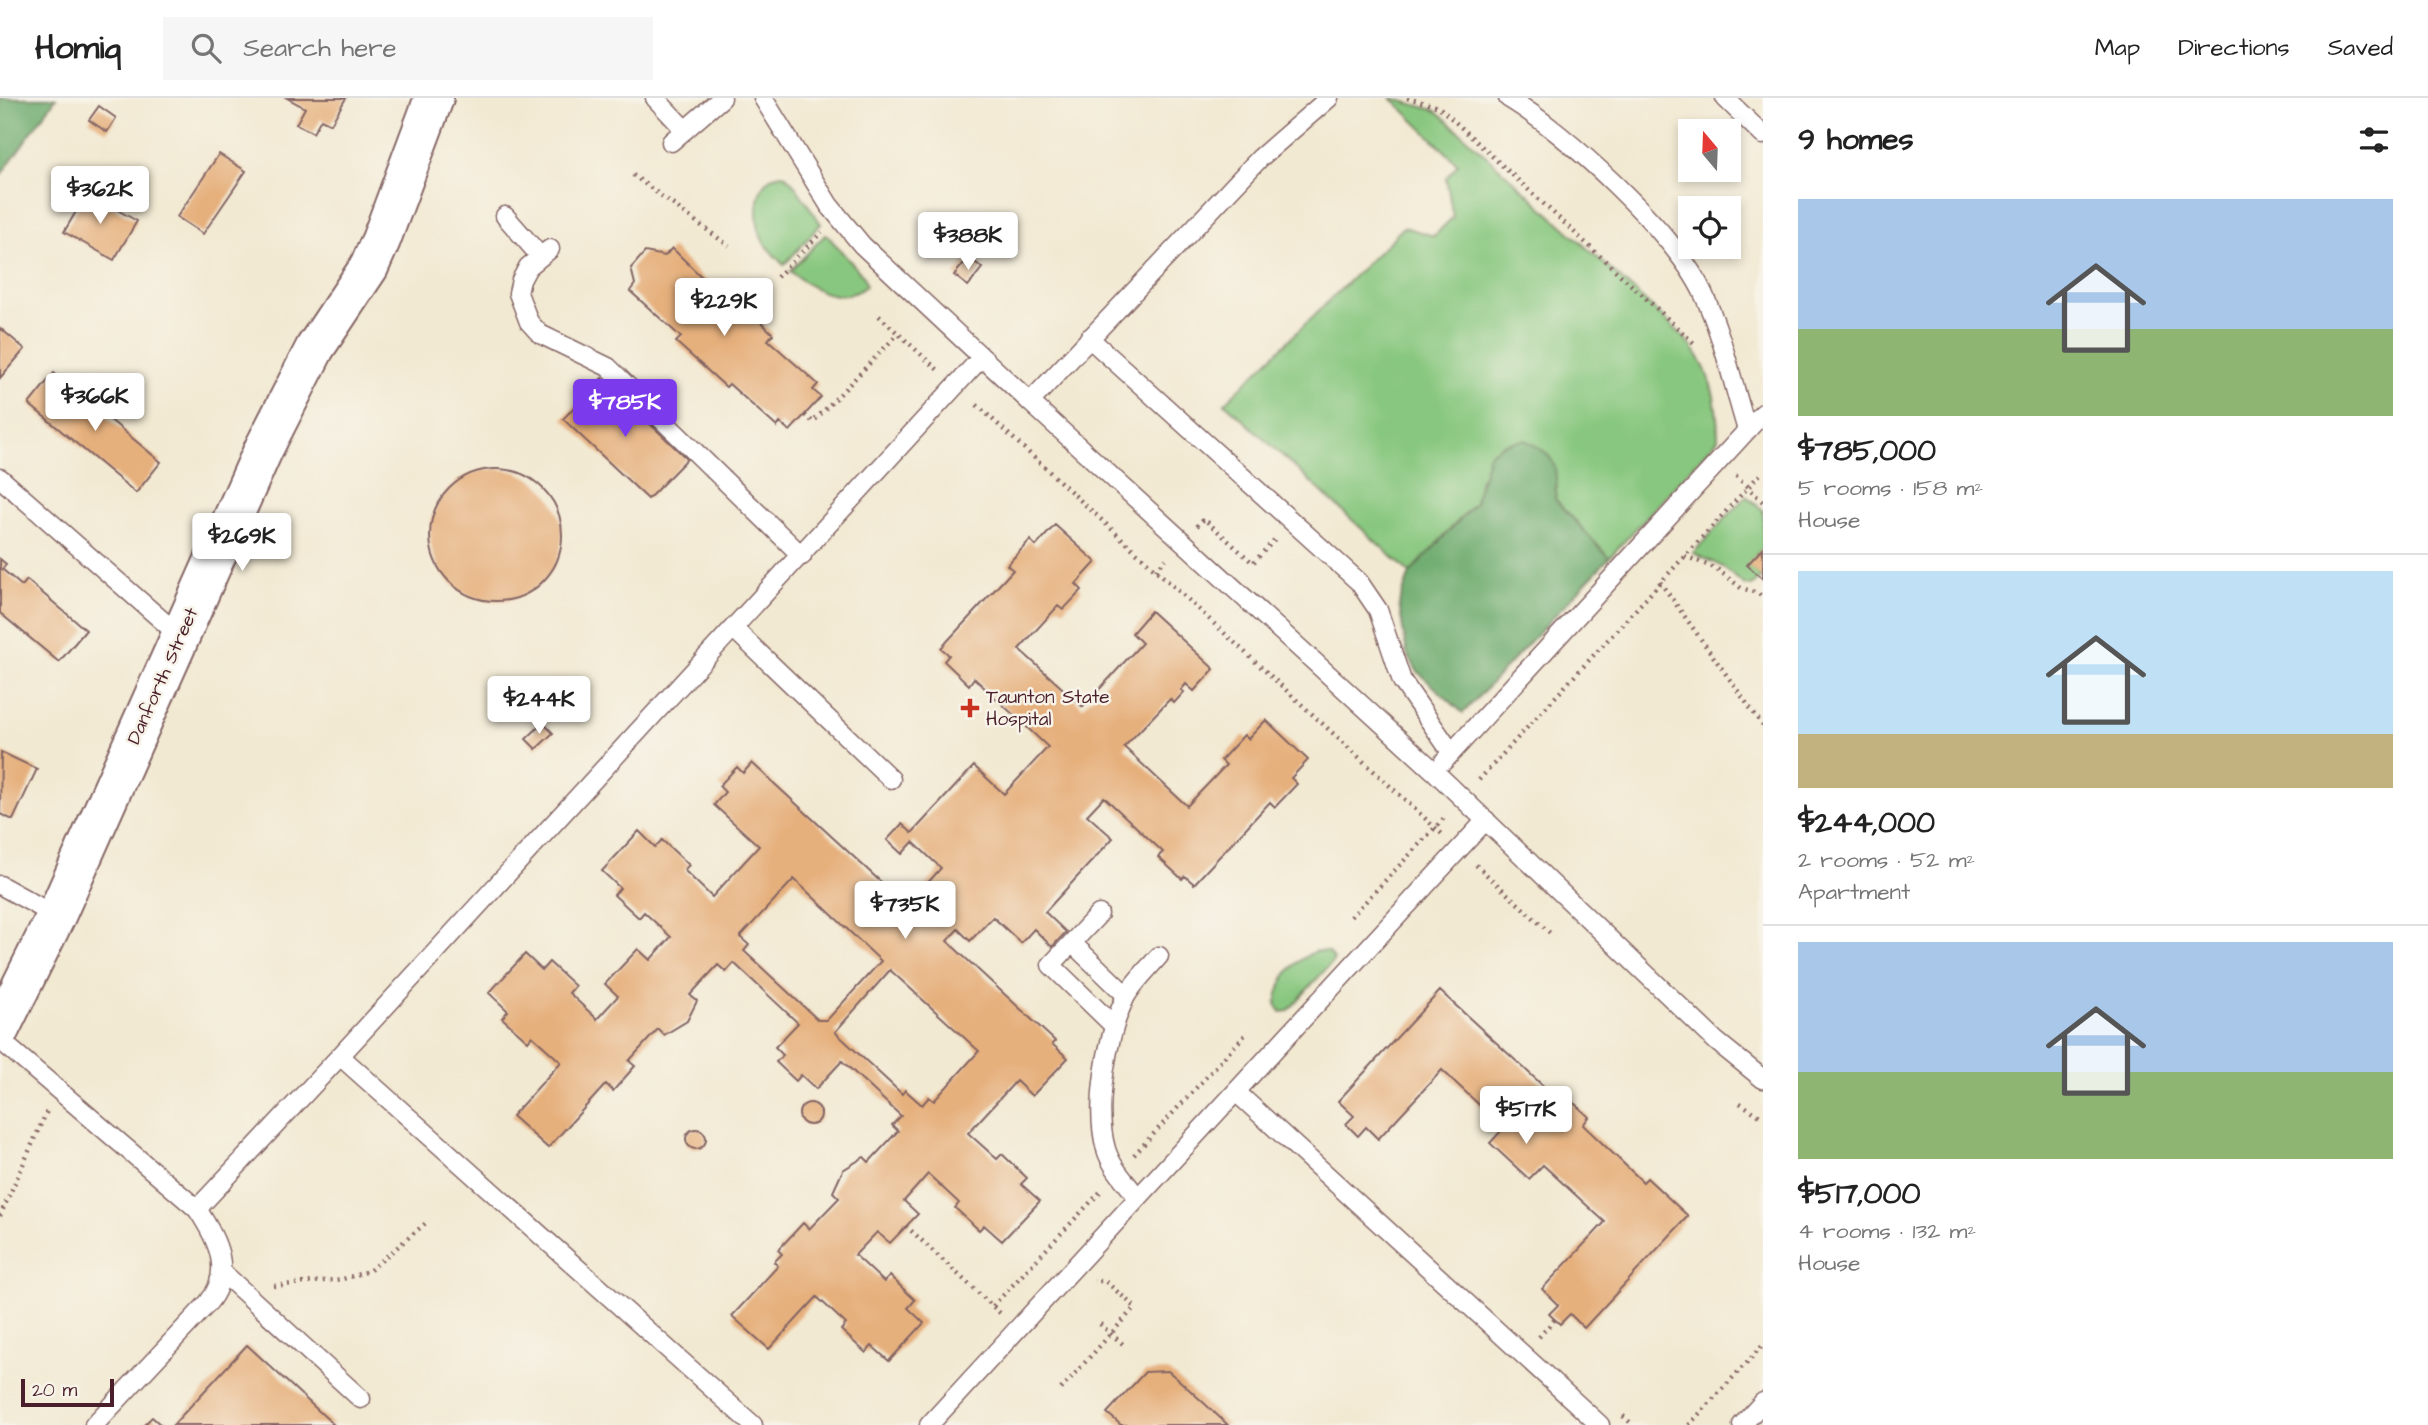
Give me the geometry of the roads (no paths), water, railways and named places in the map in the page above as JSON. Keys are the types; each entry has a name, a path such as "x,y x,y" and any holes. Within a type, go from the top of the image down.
{"street":[{"name":"Danforth Street","path":"0,1028 57,916 264,448 298,381 373,258 434,98"}],"lane":[{"path":"655,98 685,130"},
{"path":"671,142 722,98"},
{"path":"763,98 838,216 878,263 1434,771 1716,1041 1763,1079"},
{"path":"1030,401 1260,158 1329,98"},
{"path":"1508,98 1554,131 1612,184 1654,226 1692,273 1709,308 1747,430"},
{"path":"1725,98 1763,135"},
{"path":"505,216 545,252 528,267 518,293 528,322 540,334 608,367 802,556"},
{"path":"1089,338 1359,582 1378,610 1402,681 1451,752"},
{"path":"197,1209 802,556 981,358"},
{"path":"1434,771 1763,413"},
{"path":"0,478 181,637"},
{"path":"734,629 891,779"},
{"path":"929,1425 1486,820"},
{"path":"0,885 57,916"},
{"path":"1099,914 1051,965 1114,1027"},
{"path":"1072,943 1126,995"},
{"path":"1138,1198 1107,1152 1100,1118 1101,1091 1114,1027 1126,995 1159,956"},
{"path":"0,1040 197,1209 213,1232 222,1272 220,1284 208,1303 93,1425"},
{"path":"340,1056 753,1425"},
{"path":"1236,1092 1600,1425"},
{"path":"222,1272 360,1399"},
{"path":"1742,1425 1763,1402"}],"place":[{"name":"Taunton State Hospital","path":"970,708"}]}
